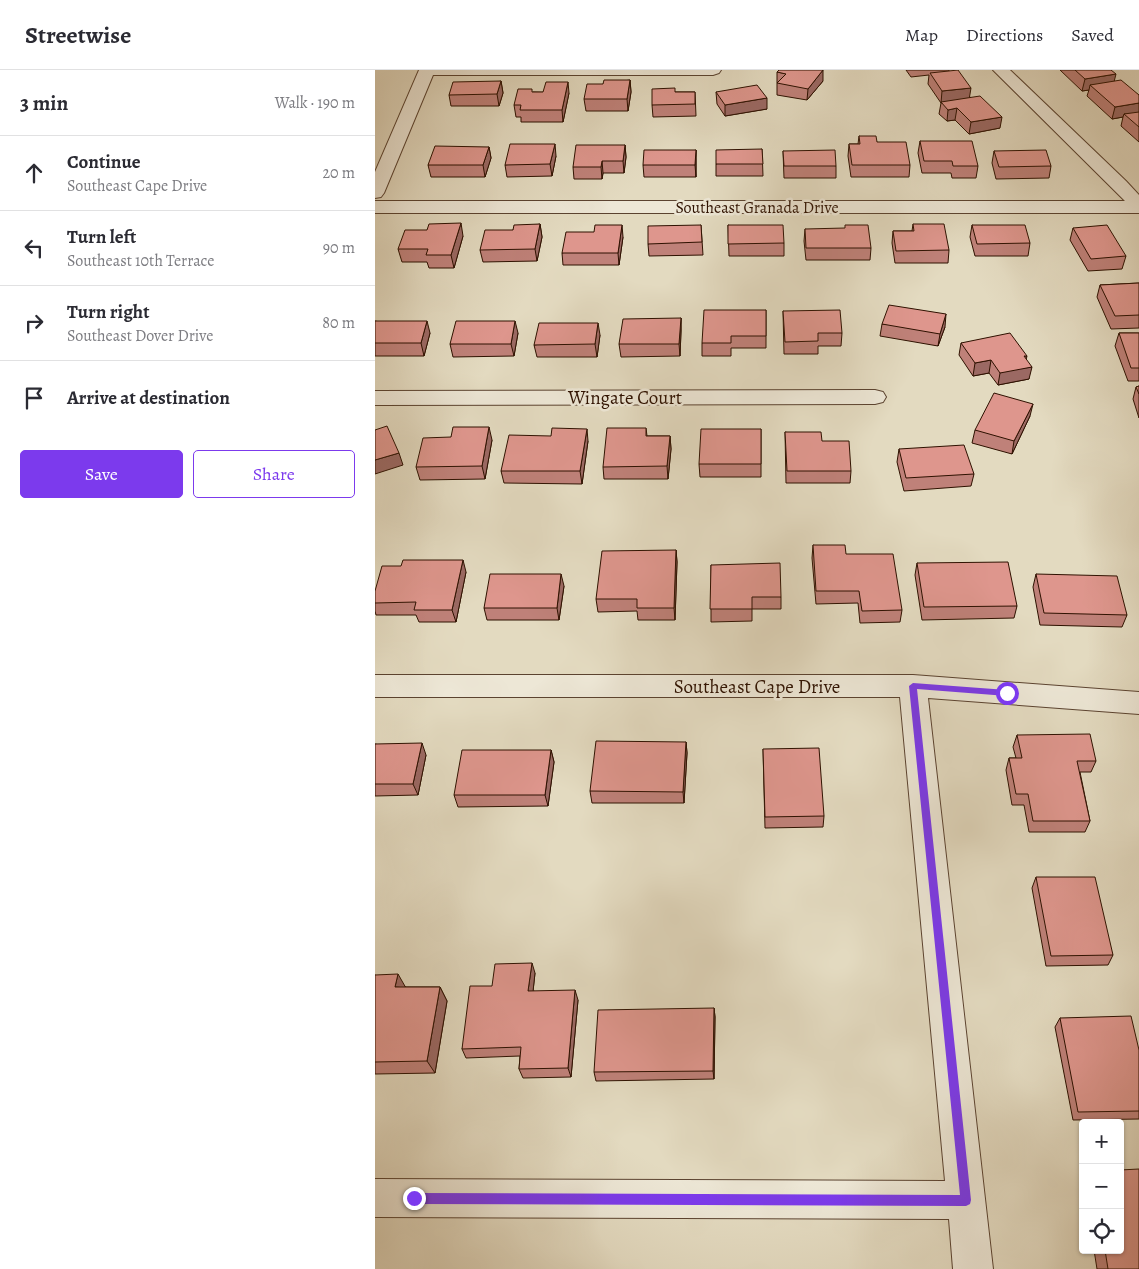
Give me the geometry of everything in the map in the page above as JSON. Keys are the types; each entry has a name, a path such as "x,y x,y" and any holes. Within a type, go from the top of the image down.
{"street":[{"path":"375,193 427,70 713,70"},
{"path":"1001,70 1120,185 1139,207"},
{"name":"Southeast Granada Drive","path":"375,207 1139,207"},
{"name":"Wingate Court","path":"375,398 875,397"},
{"name":"Southeast Cape Drive","path":"375,686 913,686 1139,703"},
{"path":"913,686 973,1269"},
{"path":"375,1198 966,1200"}],"building":[{"path":"779,70 823,70 808,89 777,83 786,74 777,72"},
{"path":"958,70 971,88 942,91 930,73"},
{"path":"1075,70 1111,70 1116,74 1085,79"},
{"path":"604,80 630,80 627,99 584,99 587,84 603,84"},
{"path":"1121,80 1139,95 1139,103 1115,107 1090,85"},
{"path":"501,81 497,94 449,95 453,82"},
{"path":"546,82 568,82 562,110 520,110 521,105 514,105 518,89 532,89 532,92 543,92"},
{"path":"757,85 767,98 725,105 716,92"},
{"path":"675,88 675,92 695,92 695,104 652,105 652,89"},
{"path":"980,96 1002,117 971,122 957,108 948,110 941,102"},
{"path":"1139,112 1139,127 1124,114"},
{"path":"859,136 876,136 877,142 906,142 910,165 852,165 849,144 860,144"},
{"path":"920,141 972,141 978,166 953,166 952,161 924,161"},
{"path":"510,144 555,144 550,164 505,165"},
{"path":"576,145 625,145 623,161 602,161 601,167 573,167"},
{"path":"435,146 489,147 483,165 428,165"},
{"path":"762,149 763,164 716,164 716,150"},
{"path":"644,150 696,150 695,165 643,165"},
{"path":"835,150 836,166 784,166 783,151"},
{"path":"1046,150 1051,166 999,167 994,151"},
{"path":"461,223 451,255 426,255 428,249 398,249 405,230 427,230 429,224"},
{"path":"540,224 535,249 480,250 485,230 513,230 514,225"},
{"path":"913,224 944,224 949,250 896,251 893,231 914,231"},
{"path":"595,225 622,225 618,253 562,253 566,232 594,232"},
{"path":"701,225 702,242 648,244 648,226"},
{"path":"728,225 783,225 784,243 728,244"},
{"path":"845,225 868,225 871,248 806,248 805,229 845,228"},
{"path":"972,225 1025,225 1030,243 977,244"},
{"path":"1107,225 1126,256 1091,259 1073,228"},
{"path":"1139,283 1139,315 1115,316 1100,285"},
{"path":"889,305 946,314 940,334 882,324"},
{"path":"704,310 766,310 766,336 731,336 731,343 702,343"},
{"path":"840,310 842,333 818,333 818,341 785,342 783,311"},
{"path":"681,318 679,344 619,344 623,319"},
{"path":"375,321 427,321 421,343 375,343"},
{"path":"456,321 515,321 511,344 450,344"},
{"path":"539,323 598,323 595,344 534,345"},
{"path":"1010,333 1027,356 1024,356 1032,367 1000,373 991,360 975,363 961,343"},
{"path":"1119,333 1139,333 1139,368 1131,368"},
{"path":"994,393 1033,404 1014,441 975,430"},
{"path":"387,426 399,453 375,460 375,430"},
{"path":"453,427 489,427 482,466 416,467 423,438 451,437"},
{"path":"552,428 587,429 580,471 501,471 509,435 551,436"},
{"path":"607,428 646,428 646,436 670,436 667,466 603,467"},
{"path":"701,429 761,429 761,464 699,464"},
{"path":"785,432 821,432 822,441 849,441 851,471 787,471"},
{"path":"964,445 974,474 906,478 899,449"},
{"path":"813,545 845,545 846,554 893,554 902,610 862,611 859,591 816,591"},
{"path":"676,550 674,608 637,608 637,599 596,599 602,551"},
{"path":"403,560 463,560 452,610 414,610 416,602 375,603 375,591 382,566 401,566"},
{"path":"1008,562 1017,606 924,607 917,563"},
{"path":"780,563 781,597 752,597 752,609 710,609 711,565"},
{"path":"490,574 561,574 557,608 484,608"},
{"path":"1036,574 1117,576 1127,615 1044,613"},
{"path":"1090,734 1096,761 1077,761 1090,821 1033,821 1028,794 1016,794 1009,758 1022,758 1017,735"},
{"path":"596,741 686,742 683,792 590,791"},
{"path":"422,743 413,784 375,784 375,744"},
{"path":"819,748 824,816 765,817 763,749"},
{"path":"462,750 551,750 545,795 454,795"},
{"path":"1036,877 1095,877 1113,955 1051,956"},
{"path":"532,963 528,991 575,990 568,1068 519,1069 521,1047 462,1049 470,986 492,986 495,964"},
{"path":"398,974 395,987 440,987 427,1061 375,1062 375,975"},
{"path":"714,1008 713,1071 594,1072 598,1010"},
{"path":"1131,1016 1139,1050 1139,1111 1078,1112 1060,1018"},
{"path":"1139,1169 1139,1269 1108,1269 1106,1254 1124,1254 1124,1170"}],"route":[{"path":"414,1198 966,1200 913,686 1007,693"}]}
